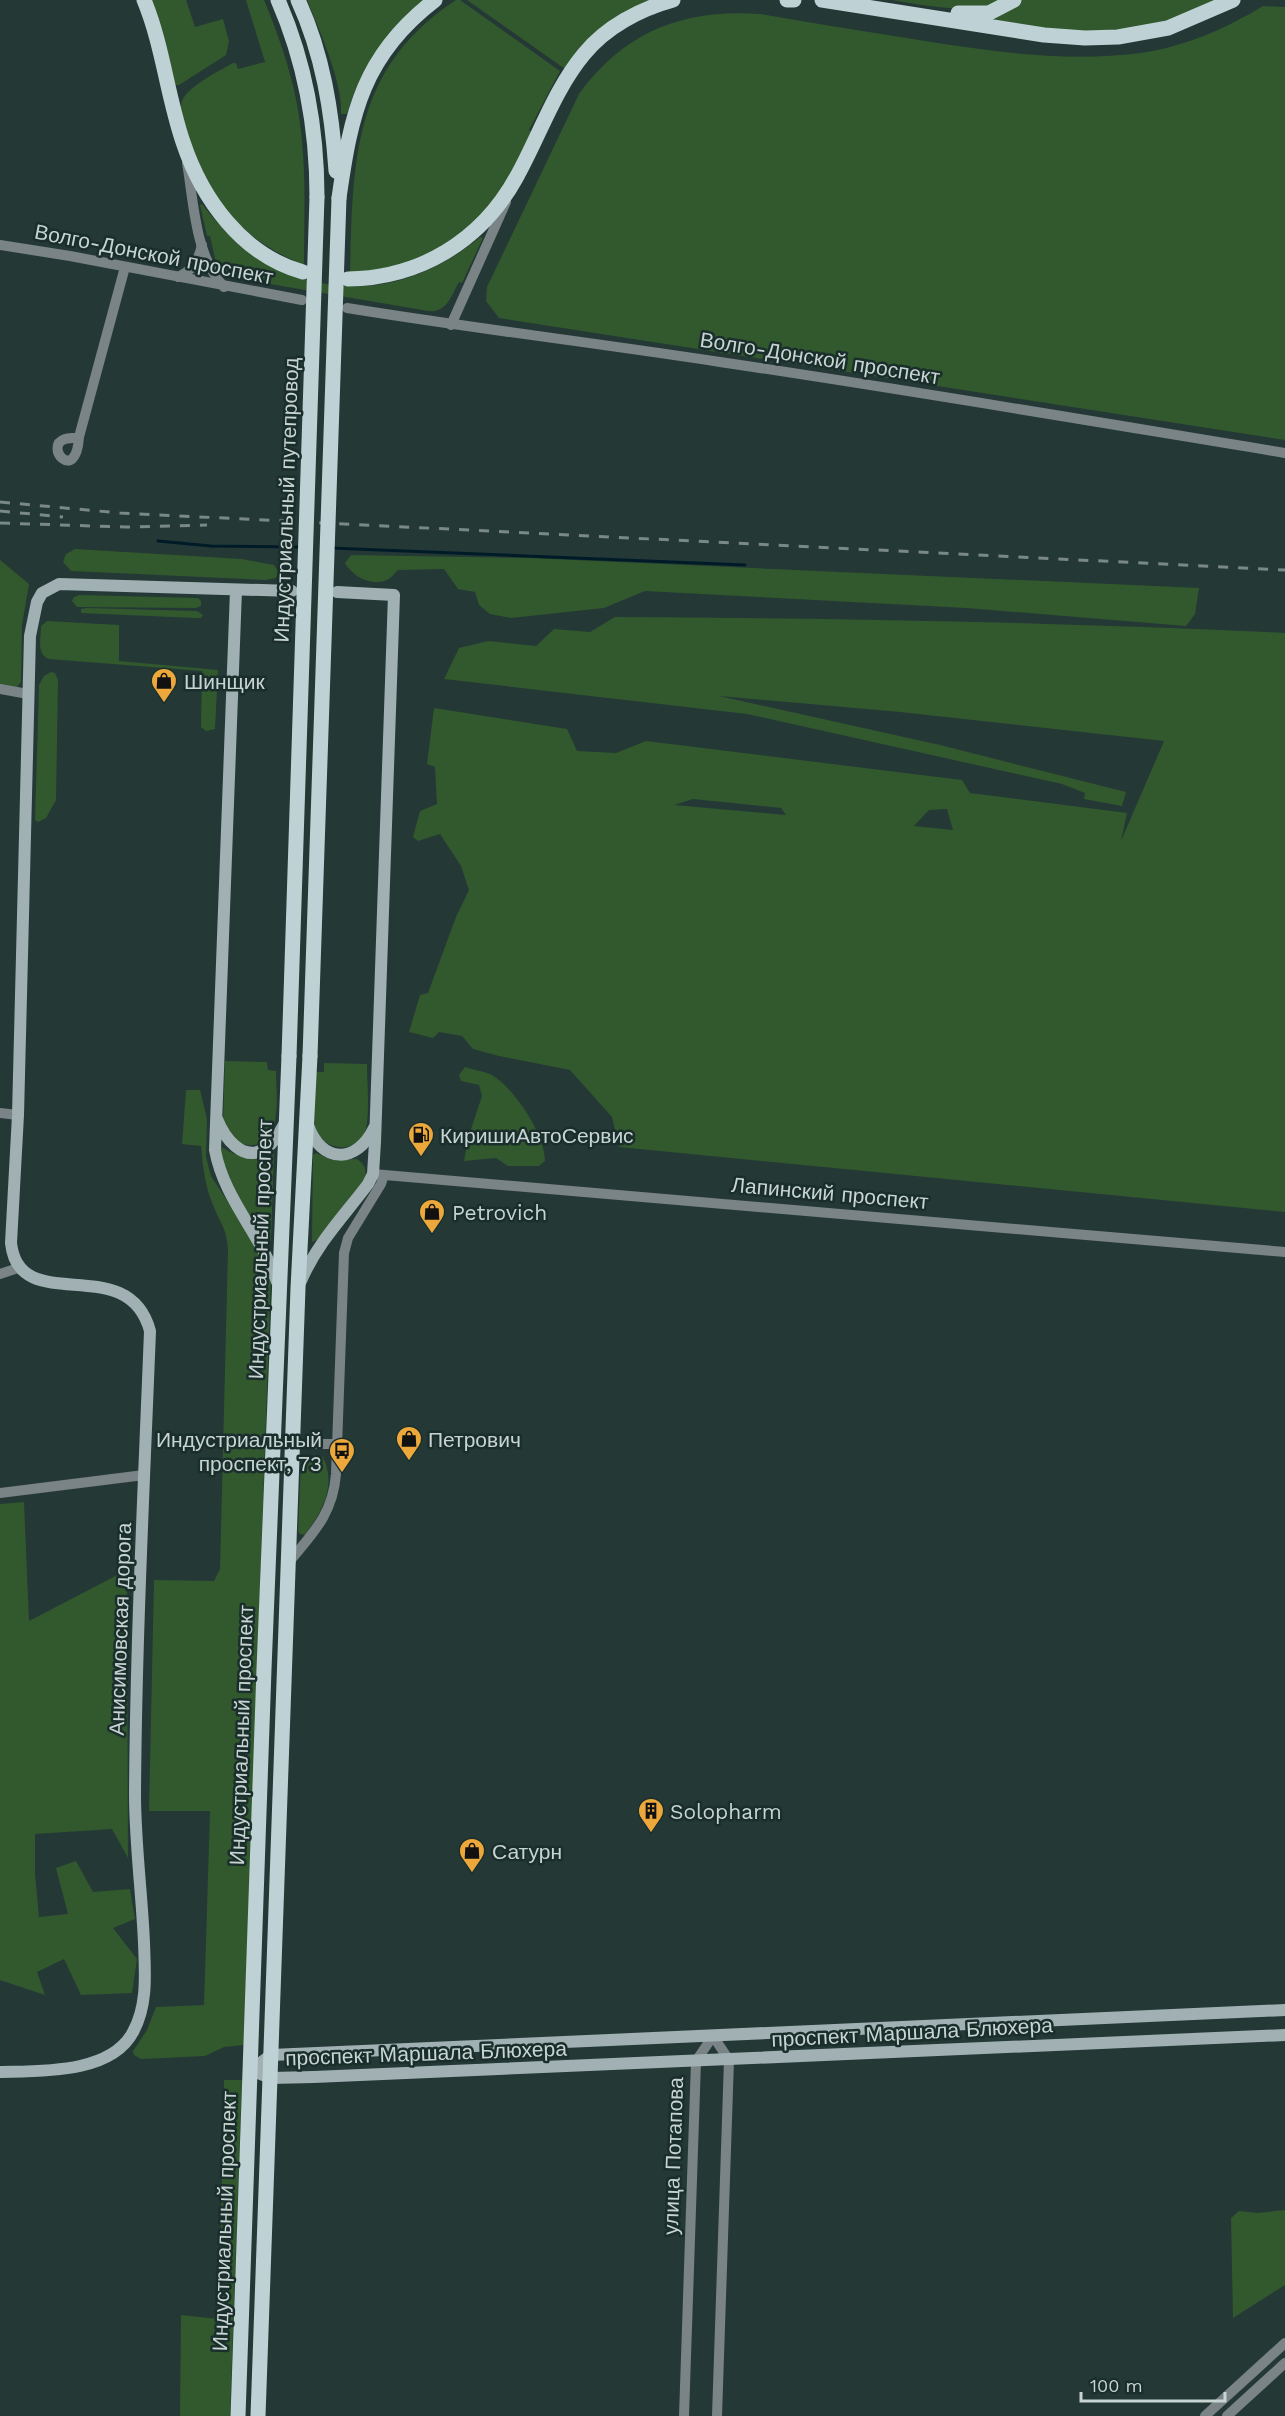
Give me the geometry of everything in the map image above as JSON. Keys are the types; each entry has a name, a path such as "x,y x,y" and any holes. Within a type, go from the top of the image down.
{"main road":[{"path":"144,0 159,42 183,142 205,191 228,224 260,252 277,262 303,272"},
{"name":"Индустриальный путепровод","path":"278,0 297,49 308,91 316,142 317,197 289,1056"},
{"path":"298,0 323,72 331,115 339,198"},
{"path":"339,198 353,116 370,75 390,43 404,27 435,0"},
{"path":"348,279 390,275 417,268 450,251 483,224 500,204 515,179 556,97 584,54 614,27 646,9 673,0"},
{"path":"787,0 794,0"},
{"path":"822,0 1044,35 1118,37 1168,28 1233,0"},
{"path":"923,16 945,11 968,14 989,13 1014,0"},
{"name":"Индустриальный путепровод","path":"310,1056 339,198"},
{"name":"Индустриальный проспект","path":"238,2416 289,1056"},
{"name":"Индустриальный проспект","path":"258,2416 298,1288 310,1056"}],"street":[{"path":"183,142 202,245 210,269 224,287"},
{"path":"451,325 515,179"},
{"name":"Волго-Донской проспект","path":"0,245 302,300"},
{"path":"177,277 194,267 202,245"},
{"path":"79,438 125,267"},
{"name":"Волго-Донской проспект","path":"347,308 889,388 1285,453"},
{"path":"0,1274 18,1268 12,1257 11,1243 18,1115 30,636 36,602 42,593 59,584 292,591"},
{"path":"236,590 215,1150 218,1170 237,1207 271,1261 279,1286"},
{"path":"288,1562 332,1503 335,1483 344,1253 348,1238 381,1184 375,1124 394,596 337,592"},
{"path":"0,689 28,694"},
{"path":"0,1113 18,1115"},
{"path":"215,1115 224,1136 232,1145 242,1150 255,1152 266,1148 286,1121"},
{"path":"307,1121 312,1136 320,1147 331,1154 342,1155 355,1151 363,1145 375,1124"},
{"path":"298,1288 310,1259 368,1184 379,1175"},
{"name":"Лапинский проспект","path":"379,1175 1285,1252"},
{"name":"Анисимовская дорога","path":"0,2072 68,2070 93,2063 123,2045 132,2034 143,2002 145,1966 135,1776 150,1331 141,1309 123,1293 38,1280 27,1276 18,1268"},
{"path":"293,1444 336,1444"},
{"path":"0,1493 144,1475"},
{"name":"проспект Маршала Блюхера","path":"250,2070 271,2055 1285,2010"},
{"name":"проспект Маршала Блюхера","path":"250,2070 270,2078 1285,2035"},
{"path":"713,2036 729,2060 717,2416"},
{"name":"улица Потапова","path":"684,2416 696,2061 713,2036"},
{"path":"1205,2416 1285,2343"},
{"path":"1227,2416 1285,2363"}],"green space":[{"path":"152,0 186,0 195,27 223,19 229,41 226,55 179,85 175,85 165,39"},
{"path":"246,0 264,0 283,52 297,104 303,156 304,265 261,242 229,213 205,177 195,156 182,116 181,105 185,95 204,79 233,63 236,63 238,69 265,62"},
{"path":"307,0 426,0 399,25 368,64 347,114 341,114 341,101 334,72"},
{"path":"456,0 460,0 560,71 529,130 532,132 509,176 479,218 446,246 396,267 350,273 353,193 357,155 365,120 378,87 396,56 422,27"},
{"path":"467,0 653,0 565,69"},
{"path":"892,0 1007,0 996,5 967,9 935,7"},
{"path":"1021,0 1225,0 1171,20 1114,31 1070,31 995,21 993,17"},
{"path":"1263,6 1285,7 1285,440 499,318 486,301 487,287 579,94 616,54 658,28 706,16 732,13 760,14 998,51 1055,56 1112,56 1140,53 1188,42 1234,22"},
{"path":"202,204 231,236 263,260 297,276 334,285 371,285 408,278 445,262 480,237 483,238 462,283 459,282 448,302 440,309 428,311 224,276 217,268 210,236 207,236 200,205"},
{"path":"75,549 242,559 274,565 278,571 276,578 265,580 71,571 63,562 66,554"},
{"path":"351,555 529,558 1199,588 1195,614 1186,626 966,608 645,591 604,608 511,618 490,614 479,605 475,592 458,589 444,569 398,570 387,580 375,582 357,576 348,568 345,563"},
{"path":"0,560 29,584 22,625 21,682 15,689 0,685"},
{"path":"80,595 198,598 201,606 196,608 77,607 72,601 74,597"},
{"path":"81,609 197,611 203,615 201,618 195,618 81,613"},
{"path":"615,617 950,621 1285,633 1285,1212 619,1147 612,1117 570,1070 473,1049 462,1036 439,1032 433,1038 409,1032 420,995 428,993 456,917 469,890 461,866 440,834 418,841 413,837 420,811 437,804 435,767 427,764 434,708 567,729 577,751 616,753 646,741 962,780 970,793 1127,813 1121,841 1164,741 900,712 719,696 940,745 1126,792 1122,806 1084,799 1085,793 1062,784 747,714 444,679 459,648 488,641 536,646 554,629 590,632","holes":["693,799 781,808 786,815 674,805","947,809 953,830 914,826 929,810"]},
{"path":"47,621 119,625 119,661 218,670 215,729 206,731 201,727 202,671 49,659 42,653 40,645 41,626"},
{"path":"51,672 55,673 58,680 56,800 46,818 38,822 35,820 39,685 44,676"},
{"path":"225,1061 267,1062 268,1070 276,1071 275,1121 265,1141 254,1145 240,1144 223,1122"},
{"path":"324,1063 367,1064 366,1129 356,1143 348,1146 340,1147 325,1142 315,1127 313,1107 315,1072 324,1072"},
{"path":"465,1067 492,1075 510,1090 527,1113 540,1138 545,1161 539,1166 508,1166 496,1158 464,1161 469,1135 482,1096 479,1085 461,1081 459,1075"},
{"path":"186,1090 200,1090 207,1119 206,1157 211,1176 264,1257 271,1275 244,2045 224,2047 205,2056 141,2059 134,2055 133,2051 147,2030 156,2007 204,2005 210,1811 149,1811 154,1580 214,1581 220,1569 228,1249 224,1231 208,1191 201,1146 182,1144"},
{"path":"221,1147 245,1157 256,1157 271,1152 274,1154 271,1241 266,1241 226,1181 218,1148"},
{"path":"316,1153 332,1160 357,1159 364,1165 366,1173 365,1179 319,1239 312,1242 313,1155"},
{"path":"314,1454 323,1457 327,1468 328,1488 322,1507 305,1535 298,1531 301,1464"},
{"path":"24,1502 29,1621 127,1570 128,1858 112,1829 35,1834 35,1874 39,1917 68,1914 56,1868 76,1861 93,1892 130,1889 135,1919 113,1928 137,1959 132,1993 81,1995 64,1959 37,1972 45,1995 0,1980 0,1504"},
{"path":"224,2080 242,2080 230,2416 180,2416 181,2315 219,2319"},
{"path":"1285,2210 1285,2285 1233,2318 1231,2218 1239,2211 1257,2213"}],"waterway":[{"path":"158,541 211,546 300,547"},
{"path":"331,548 745,565"}],"railway":[{"path":"0,502 120,513 1285,570"},
{"path":"0,511 63,517"},
{"path":"0,523 125,527 207,525"}],"place":[{"name":"Шинщик","path":"164,704"},
{"name":"КиришиАвтоСервис","path":"421,1158"},
{"name":"Petrovich","path":"432,1235"},
{"name":"Петрович","path":"409,1462"},
{"name":"Индустриальный проспект, 73","path":"342,1474"},
{"name":"Solopharm","path":"651,1834"},
{"name":"Сатурн","path":"472,1874"}]}
